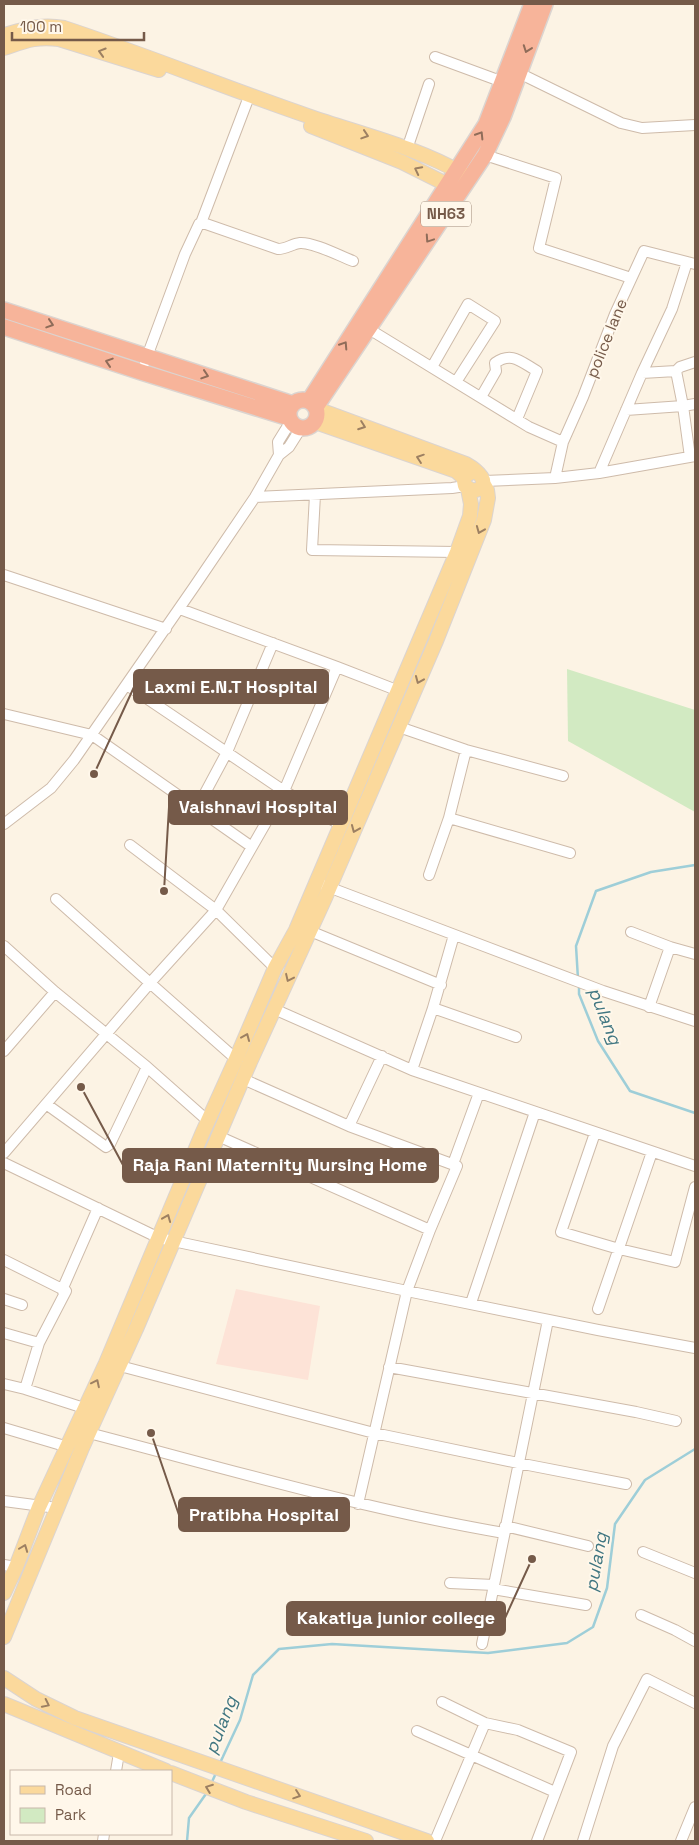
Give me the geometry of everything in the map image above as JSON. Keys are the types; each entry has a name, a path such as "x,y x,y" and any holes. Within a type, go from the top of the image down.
{"highway":[{"name":"NH63","path":"314,410 370,329 463,174 486,124 532,4"},
{"name":"NH63","path":"463,174 485,155 503,117 544,4"},
{"name":"NH63","path":"314,410 455,188"},
{"path":"4,310 147,356 310,426 314,410 299,400 294,418"},
{"path":"4,326 141,372 294,418"}],"main road":[{"path":"4,35 35,26 50,25 64,28 248,98 402,162 455,188"},
{"path":"4,48 36,38 59,39 407,149 463,174"},
{"path":"4,1592 10,1566 68,1447 106,1363 275,968 296,930 399,691 470,516 473,481 472,467 314,410"},
{"path":"4,1637 57,1508 120,1366 242,1079 330,888 436,641 484,520 488,498 487,490 473,481"},
{"path":"4,1678 6,1687 4,1694"},
{"path":"4,1678 36,1699 75,1718 427,1841"},
{"path":"4,1704 163,1770"},
{"path":"172,1773 246,1802 358,1840"}],"street":[{"path":"434,57 503,82"},
{"path":"518,73 621,123 642,128 695,125"},
{"path":"407,149 430,84"},
{"path":"141,372 185,254 198,226 202,223 248,98"},
{"path":"485,155 556,178 539,248 631,278"},
{"path":"202,223 278,249 298,243 308,243 353,261"},
{"name":"police lane","path":"556,478 563,442 644,251 691,263"},
{"path":"600,473 691,263"},
{"path":"432,367 468,304 495,321 456,382"},
{"path":"370,329 516,419 563,442"},
{"path":"481,397 496,371 495,363 502,358 511,356 537,371 516,419"},
{"path":"642,373 676,371 680,366 695,362"},
{"path":"255,497 452,488 473,481 556,478 600,473 693,456 676,371"},
{"path":"626,410 695,404"},
{"path":"4,824 52,788 127,685 255,497 279,455 289,447 294,418"},
{"path":"315,495 312,550 457,552"},
{"path":"4,575 166,628"},
{"path":"180,609 399,691"},
{"path":"196,808 227,752 273,643"},
{"path":"4,1153 106,1032 216,910 284,791 337,667"},
{"path":"127,685 284,791 341,825"},
{"path":"4,714 92,734 252,847"},
{"path":"399,727 466,750 563,776"},
{"path":"429,875 450,818 466,750"},
{"path":"450,818 570,853"},
{"path":"130,845 216,910 275,968"},
{"path":"316,881 454,935 649,1007 695,1021"},
{"path":"56,899 236,1059"},
{"path":"310,932 440,985"},
{"path":"631,932 670,947 695,954"},
{"path":"412,1070 433,1008 454,935"},
{"path":"649,1007 670,947"},
{"path":"4,962 8,949 55,992 147,1066 208,1121"},
{"path":"4,1051 55,992"},
{"path":"433,1008 516,1037"},
{"path":"274,1009 412,1070 695,1166"},
{"path":"348,1126 382,1056"},
{"path":"46,1104 106,1147 110,1144 147,1066"},
{"path":"242,1079 348,1126 457,1166 407,1291 358,1504"},
{"path":"453,1164 479,1093"},
{"path":"471,1304 536,1112"},
{"path":"595,1133 561,1232 619,1249 674,1262 695,1187"},
{"path":"218,1136 430,1230"},
{"path":"598,1309 652,1152"},
{"path":"4,1163 159,1238 548,1320 692,1347"},
{"path":"62,1290 98,1208"},
{"path":"4,1260 66,1291 39,1343 25,1389"},
{"path":"4,1299 22,1305"},
{"path":"482,1644 548,1320"},
{"path":"4,1333 39,1343"},
{"path":"120,1366 374,1432 626,1484"},
{"path":"389,1367 676,1421"},
{"path":"4,1384 84,1408"},
{"path":"4,1428 68,1447"},
{"path":"89,1433 358,1504 438,1522 505,1530 588,1546"},
{"path":"4,1501 57,1508"},
{"path":"643,1552 695,1573"},
{"path":"450,1583 493,1587 586,1605"},
{"path":"641,1615 695,1641"},
{"path":"583,1841 612,1746 647,1679 695,1703"},
{"path":"442,1702 485,1723 518,1730 571,1752 537,1841"},
{"path":"435,1841 485,1723"},
{"path":"417,1731 555,1792"},
{"path":"116,1770 120,1753"},
{"path":"681,1841 695,1807"}],"shaded area":[{"path":"236,1289 320,1306 308,1380 216,1364"}],"green space":[{"path":"567,669 695,710 695,812 568,741"}],"waterway":[{"name":"pulang","path":"578,979 576,946 596,891 651,872 695,865"},
{"name":"pulang","path":"579,985 579,994 598,1041 630,1091 695,1113"},
{"name":"pulang","path":"220,1763 240,1720 253,1675 279,1649 332,1644 488,1653 567,1643 593,1627 607,1588 615,1524 645,1480 695,1449"},
{"name":"pulang","path":"211,1784 216,1773"},
{"name":"pulang","path":"187,1841 189,1818 208,1791"}],"place":[{"name":"Laxmi E.N.T Hospital","path":"94,774"},
{"name":"Vaishnavi Hospital","path":"164,891"},
{"name":"Raja Rani Maternity Nursing Home","path":"81,1087"},
{"name":"Pratibha Hospital","path":"151,1433"},
{"name":"Kakatiya junior college","path":"532,1559"}]}
